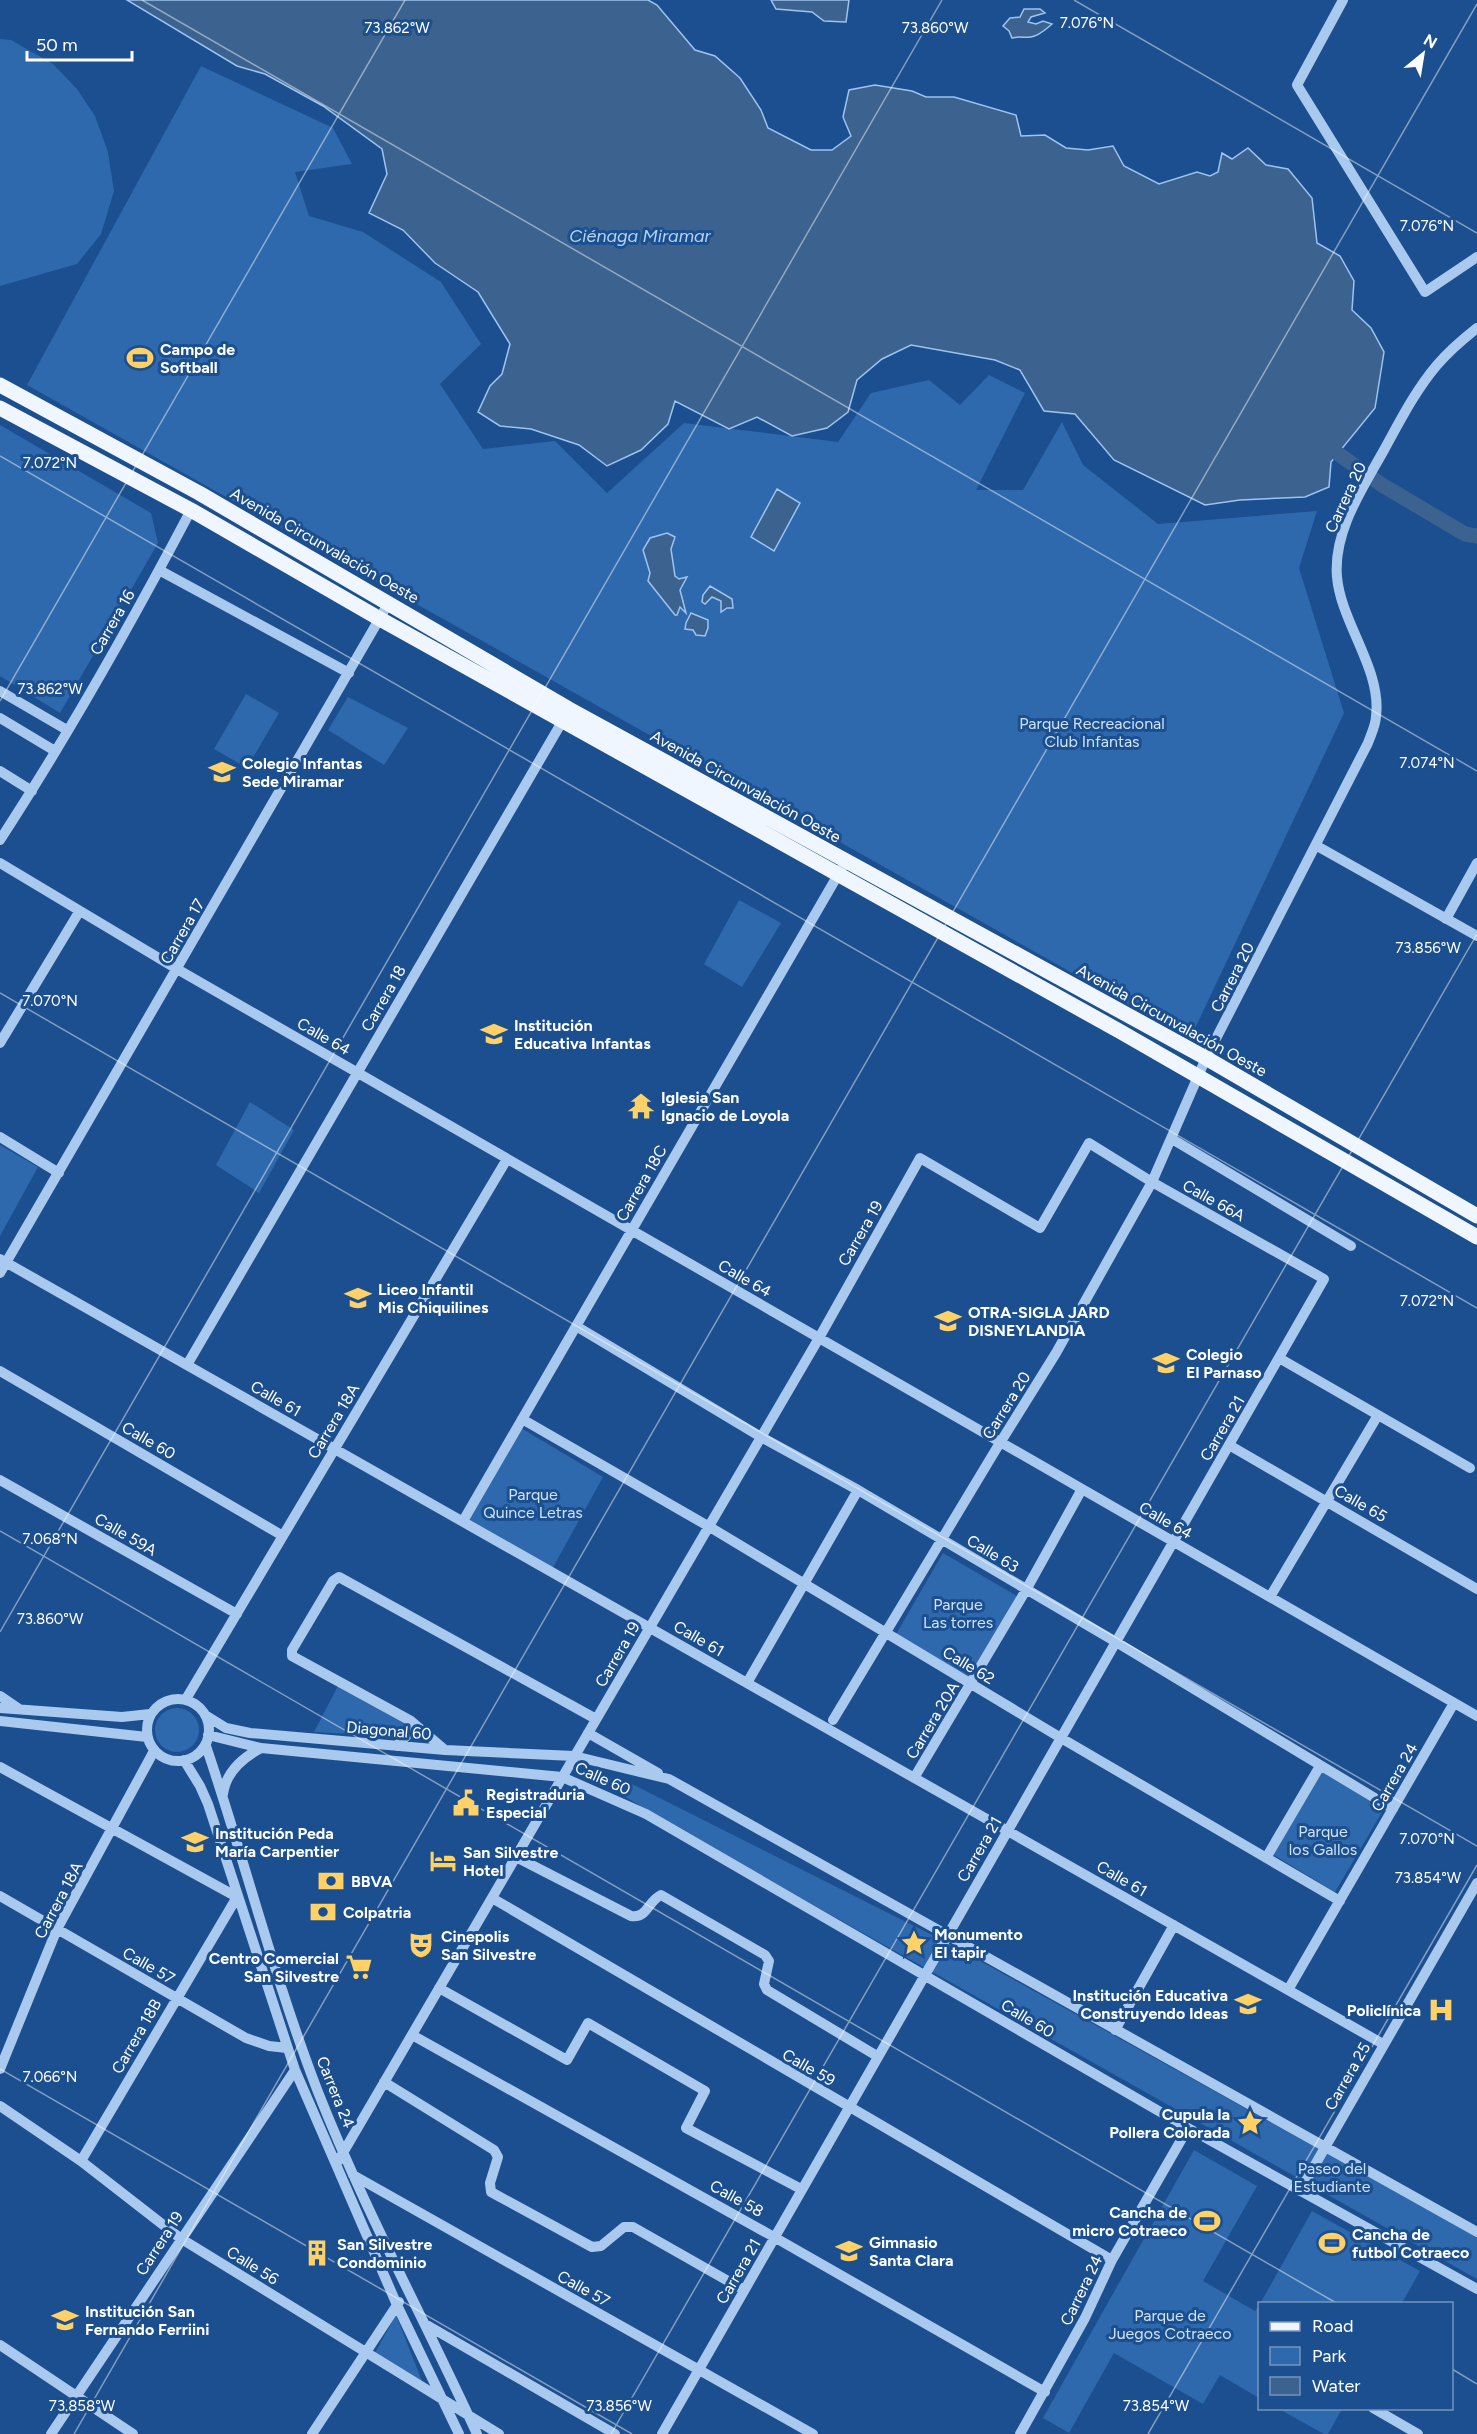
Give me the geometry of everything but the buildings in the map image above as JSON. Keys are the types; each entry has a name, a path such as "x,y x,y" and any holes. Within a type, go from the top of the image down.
{"main road":[{"name":"Avenida Circunvalación Oeste","path":"0,385 199,493 388,604 566,715 838,875 1198,1076 1477,1237"},
{"name":"Avenida Circunvalación Oeste","path":"0,408 191,510 380,618 846,861 1206,1058 1477,1215"}],"street":[{"path":"1344,0 1297,85 1425,292 1477,257"},
{"name":"Carrera 20","path":"833,1720 1056,1353 1152,1182 1206,1058 1368,743 1376,717 1375,690 1343,600 1337,577 1338,549 1355,503 1412,399 1438,364 1477,328"},
{"name":"Carrera 16","path":"0,840 55,751 191,510"},
{"path":"159,570 349,673"},
{"name":"Carrera 17","path":"0,1274 3,1260 59,1173 388,604"},
{"path":"0,691 67,730"},
{"name":"Carrera 18","path":"187,1365 566,715"},
{"path":"0,718 55,751"},
{"path":"0,771 32,790"},
{"path":"1317,846 1477,936"},
{"name":"Carrera 18C","path":"463,1521 846,861"},
{"name":"Calle 64","path":"0,863 357,1073 1477,1716"},
{"path":"1446,919 1477,863"},
{"path":"0,1043 80,912"},
{"path":"0,1137 59,1173"},
{"path":"1172,1139 1351,1246"},
{"name":"Calle 66A","path":"920,1158 1040,1228 1089,1143 1152,1182 1324,1279"},
{"name":"Carrera 19","path":"338,2167 344,2152 384,2082 819,1338 920,1158"},
{"name":"Carrera 18A","path":"186,1699 507,1159"},
{"name":"Calle 61","path":"3,1260 1383,2044"},
{"name":"Carrera 21","path":"662,2434 1324,1279"},
{"name":"Calle 63","path":"576,1326 760,1437 858,1490 1116,1642 1393,1809"},
{"path":"1279,1358 1470,1468"},
{"name":"Calle 60","path":"0,1371 283,1536"},
{"path":"1270,1597 1378,1415"},
{"name":"Calle 62","path":"522,1419 708,1526 1060,1738 1340,1900"},
{"name":"Calle 65","path":"1229,1446 1477,1588"},
{"name":"Calle 59A","path":"0,1480 237,1614"},
{"name":"Carrera 20A","path":"914,1778 1026,1590 1082,1489"},
{"path":"747,1683 858,1490"},
{"path":"445,1750 411,1721 292,1656 292,1650 333,1581 339,1577 596,1719"},
{"path":"0,1695 22,1711"},
{"path":"170,1699 186,1699 198,1706 205,1715 207,1741 198,1754 184,1760 172,1761 162,1757 154,1750 147,1737 147,1722 150,1714 162,1702 170,1699"},
{"name":"Carrera 24","path":"1288,1990 1454,1703"},
{"path":"0,1708 122,1718 150,1714"},
{"name":"Diagonal 60","path":"205,1715 226,1728 250,1733 445,1750 574,1756"},
{"path":"0,1721 147,1737"},
{"path":"397,1746 408,1734 411,1721"},
{"path":"588,1733 669,1779"},
{"name":"Carrera 24","path":"207,1741 283,1995 319,2093 353,2175 477,2434"},
{"name":"Diagonal 60","path":"207,1741 562,1777"},
{"path":"223,1794 225,1784 239,1762 261,1748"},
{"name":"Carrera 18A","path":"0,2069 57,1929 154,1750"},
{"name":"Calle 60","path":"574,1756 669,1779 1477,2232"},
{"name":"Carrera 24","path":"184,1760 208,1804 295,2070 397,2305 459,2434"},
{"path":"1266,1858 1320,1766"},
{"path":"0,1767 237,1897"},
{"name":"Calle 60","path":"562,1777 646,1814 1188,2128 1477,2289"},
{"path":"516,1857 631,1916 643,1915 656,1897 661,1894 765,1955 769,1962 764,1984 767,1990 878,2056"},
{"name":"Carrera 25","path":"1300,2191 1477,1884"},
{"name":"Calle 57","path":"0,1896 246,2038 269,2046 287,2048"},
{"name":"Carrera 18B","path":"81,2161 237,1897"},
{"name":"Calle 59","path":"492,1898 1112,2260"},
{"path":"1115,2030 1174,1925"},
{"path":"439,1988 567,2060 588,2023 705,2091 686,2128 801,2189"},
{"name":"Calle 58","path":"412,2035 774,2236 1045,2392"},
{"name":"Carrera 19","path":"51,2434 180,2238 295,2070"},
{"path":"384,2082 494,2150 498,2157 490,2183 491,2192 592,2247 601,2246 624,2227 633,2227 744,2290"},
{"name":"Calle 56","path":"0,2106 81,2161 180,2238 499,2434"},
{"name":"Carrera 24","path":"1020,2434 1085,2318 1112,2260 1188,2128"},
{"name":"Calle 57","path":"338,2167 813,2434"},
{"path":"312,2434 407,2289"},
{"path":"424,2324 615,2434"},
{"path":"0,2345 133,2434"},
{"path":"1375,2410 1418,2434"}],"green space":[{"path":"0,39 11,40 53,64 77,89 95,116 108,152 114,191 101,234 77,264 0,286"},
{"name":"Parque Recreacional Club Infantas","path":"201,66 333,128 352,164 295,172 309,216 363,232 441,282 481,344 440,384 483,449 555,441 607,493 684,423 838,442 871,393 929,380 960,405 989,375 1025,393 976,490 1023,490 1062,422 1083,465 1158,524 1317,511 1299,568 1344,713 1190,1039 27,385"},
{"path":"0,425 151,513 158,543 60,713 0,676"},
{"path":"246,694 279,713 247,768 214,749"},
{"path":"348,697 408,728 384,765 328,730"},
{"path":"739,900 781,923 742,987 704,964"},
{"path":"250,1102 294,1130 259,1193 216,1165"},
{"path":"0,1145 38,1167 0,1236"},
{"name":"Parque Quince Letras","path":"521,1428 603,1477 551,1571 466,1522"},
{"name":"Parque Las torres","path":"943,1553 1017,1596 971,1678 895,1636"},
{"path":"340,1682 406,1724 401,1734 395,1736 314,1732"},
{"path":"177,1708 192,1715 199,1730 192,1745 177,1752 162,1745 155,1730 162,1715"},
{"name":"Paseo del Estudiante","path":"582,1771 632,1784 944,1941 1477,2237 1477,2279 691,1836"},
{"name":"Parque los Gallos","path":"1321,1771 1384,1809 1335,1892 1272,1854"},
{"name":"Parque de Juegos Cotraeco","path":"1194,2150 1257,2186 1203,2281 1255,2311 1258,2307 1258,2397 1220,2375 1203,2404 1114,2353 1069,2433 1043,2418"},
{"name":"Cancha de futbol Cotraeco","path":"1312,2211 1420,2271 1403,2302 1261,2302"},
{"path":"396,2315 422,2381 375,2353"},
{"path":"1281,2410 1341,2410 1328,2434 1324,2434"}],"water":[{"name":"Ciénaga Miramar","path":"127,0 648,0 657,5 695,50 715,56 740,78 761,110 768,128 811,150 832,150 851,136 843,117 849,90 875,85 912,91 926,97 954,97 1016,115 1021,136 1045,135 1066,148 1088,150 1113,146 1124,166 1159,184 1197,172 1210,176 1218,172 1222,153 1232,159 1248,148 1266,165 1288,169 1312,198 1317,243 1340,256 1354,281 1352,310 1371,328 1384,352 1375,408 1331,462 1329,487 1305,497 1240,500 1205,505 1114,460 1075,414 1044,411 1020,370 995,360 911,345 882,359 857,380 848,412 827,428 792,436 757,417 729,429 675,401 668,424 641,450 607,466 579,445 531,429 500,426 478,412 490,386 502,374 510,344 478,292 435,263 403,230 369,213 387,174 382,149 323,106 265,74 237,66"},
{"path":"771,0 849,0 846,22 824,21 812,12 776,9"},
{"path":"1024,9 1040,9 1045,13 1031,17 1028,22 1036,24 1043,21 1052,24 1034,36 1012,38 1003,26 1010,18 1020,17"},
{"path":"777,489 800,503 774,551 751,537"},
{"path":"667,533 675,537 671,549 675,576 679,579 687,577 680,590 686,613 680,607 677,615 648,581 650,573 643,550 650,538"},
{"path":"710,586 732,599 733,608 727,608 721,612 721,601 712,597 705,604 702,602 703,595"},
{"path":"691,613 708,620 705,636 696,635 693,630 685,629"}],"waterway":[{"path":"1337,453 1382,485 1465,534 1477,536"}],"place":[{"name":"Campo de Softball","path":"140,358"},
{"name":"Colegio Infantas Sede Miramar","path":"222,772"},
{"name":"Institución Educativa Infantas","path":"494,1034"},
{"name":"Iglesia San Ignacio de Loyola","path":"641,1106"},
{"name":"Liceo Infantil Mis Chiquilines","path":"358,1298"},
{"name":"OTRA-SIGLA JARD DISNEYLANDIA","path":"948,1321"},
{"name":"Colegio El Parnaso","path":"1166,1363"},
{"name":"Registraduria Especial","path":"466,1803"},
{"name":"Institución Peda María Carpentier","path":"195,1842"},
{"name":"San Silvestre Hotel","path":"443,1861"},
{"name":"BBVA","path":"331,1881"},
{"name":"Colpatria","path":"323,1912"},
{"name":"Monumento El tapir","path":"914,1943"},
{"name":"Cinepolis San Silvestre","path":"421,1945"},
{"name":"Centro Comercial San Silvestre","path":"359,1967"},
{"name":"Institución Educativa Construyendo Ideas","path":"1248,2004"},
{"name":"Policlínica","path":"1441,2010"},
{"name":"Cupula la Pollera Colorada","path":"1250,2123"},
{"name":"Cancha de micro Cotraeco","path":"1207,2221"},
{"name":"Cancha de futbol Cotraeco","path":"1332,2243"},
{"name":"Gimnasio Santa Clara","path":"849,2251"},
{"name":"San Silvestre Condominio","path":"317,2253"},
{"name":"Institución San Fernando Ferriini","path":"65,2320"}]}
